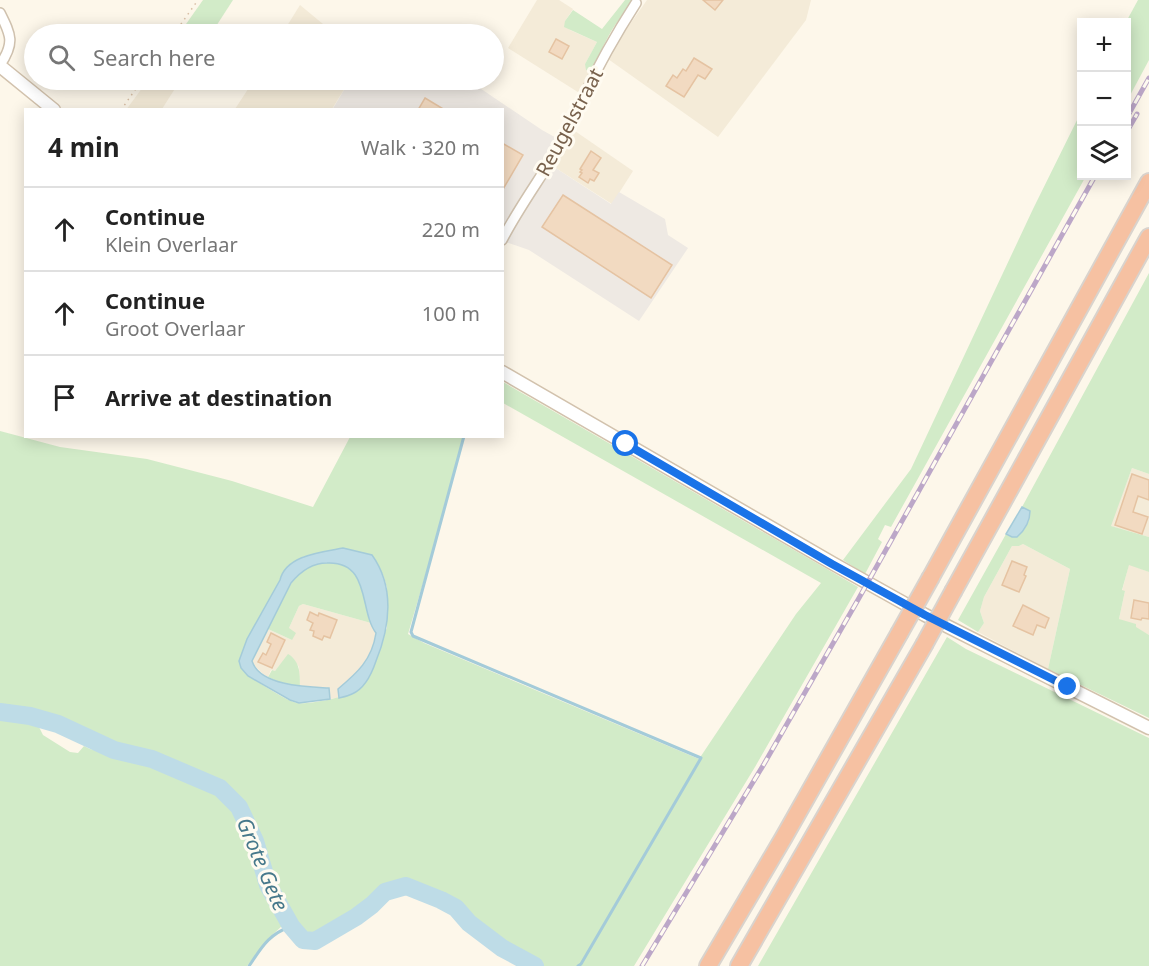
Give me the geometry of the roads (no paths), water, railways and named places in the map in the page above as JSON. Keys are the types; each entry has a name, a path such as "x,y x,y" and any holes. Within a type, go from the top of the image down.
{"highway":[{"path":"708,966 931,578 1149,182"},
{"path":"740,966 924,645 1149,237"}],"main road":[{"path":"0,65 24,85"},
{"path":"30,90 52,108"},
{"path":"504,373 832,564 925,615 1149,728"}],"street":[{"name":"Reugelstraat","path":"504,236 569,131 612,41 636,3"},
{"path":"0,12 10,38 8,53 0,65"}],"water":[{"path":"1022,507 1030,511 1028,522 1017,537 1012,537 1006,534"},
{"path":"343,548 372,555 379,567 387,594 385,635 372,671 364,685 356,692 339,698 338,689 357,671 367,658 374,643 376,633 367,612 362,589 351,570 341,565 327,563 316,565 298,575 291,583 252,661 264,676 285,684 329,688 330,699 299,703 248,676 241,668 239,661 247,639 289,565 315,553"}],"waterway":[{"path":"463,438 411,632 413,636 701,758 578,966"},
{"name":"Grote Gete","path":"0,712 30,716 58,724 114,750 152,759 220,788 239,807 255,841 268,885 291,926 303,940 315,941 356,917 385,892 406,886 456,908 469,923 502,948 535,966"},
{"path":"249,966 271,938 291,926"}],"railway":[{"path":"1131,110 1149,78"},
{"path":"1130,126 1137,114"},
{"path":"642,966 764,764 1093,180"}]}
